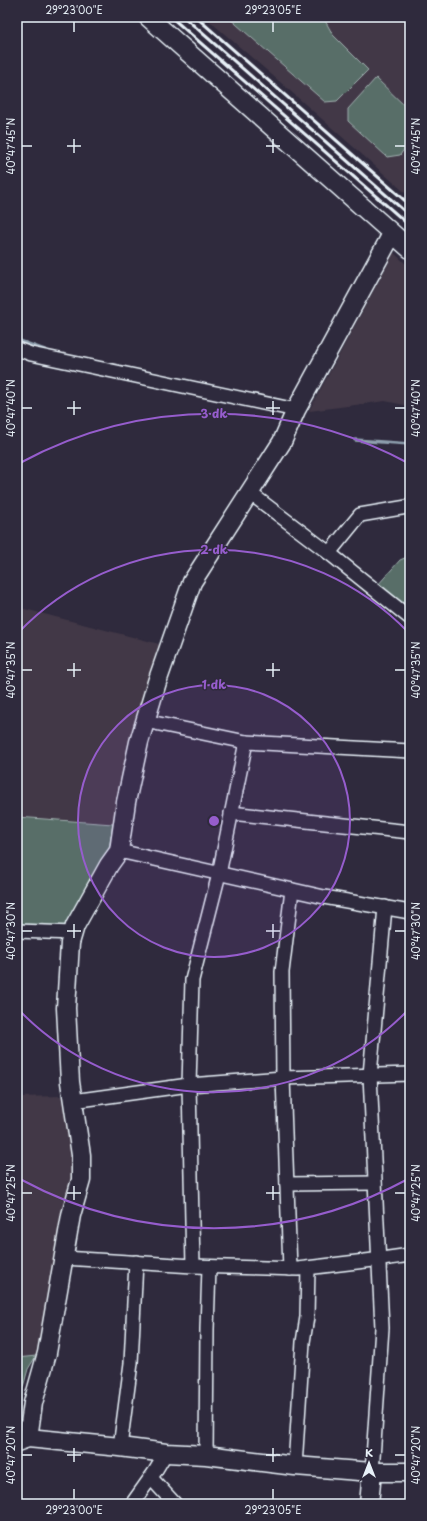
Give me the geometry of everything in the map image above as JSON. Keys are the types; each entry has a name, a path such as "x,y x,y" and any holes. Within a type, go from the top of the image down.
{"street":[{"path":"148,17 410,250"},
{"path":"392,234 296,410 282,442 192,582 172,637 145,721 126,802 119,851 109,865 75,926 70,943 66,1008 70,1082 81,1155 81,1180 71,1215 47,1353 23,1440 120,1446 166,1453 206,1455 295,1466 372,1472 410,1472"},
{"path":"17,349 31,354 296,410"},
{"path":"250,493 329,552 410,618"},
{"path":"329,552 360,515 407,507 410,508"},
{"path":"145,721 246,742 410,752"},
{"path":"193,1266 189,1085 192,980 218,874 246,742"},
{"path":"231,814 410,832"},
{"path":"119,851 292,890 410,912"},
{"path":"290,1269 283,1078 282,972 292,890"},
{"path":"369,1504 382,1328 370,1075 385,908"},
{"path":"17,931 73,933"},
{"path":"73,1101 189,1085 283,1078 410,1074"},
{"path":"287,1184 376,1183"},
{"path":"64,1258 209,1267 290,1269 378,1260 410,1255"},
{"path":"120,1446 132,1363 136,1262"},
{"path":"206,1455 209,1267"},
{"path":"295,1466 303,1342 307,1317 308,1268"},
{"path":"132,1504 166,1453"},
{"path":"150,1478 175,1504"}],"shaded area":[{"path":"205,17 410,17 410,197 279,81"},
{"path":"394,253 410,268 410,406 385,401 309,411"},
{"path":"17,607 163,645 113,824 17,817"},
{"path":"66,1096 78,1189 42,1355 17,1358 17,1097"}],"green space":[{"path":"228,17 323,17 333,35 368,70 337,101 325,102"},
{"path":"376,78 410,111 410,141 400,155 387,157 348,121 348,109"},
{"path":"407,557 410,558 410,612 377,586 400,560"},
{"path":"17,817 113,824 108,856 65,928 17,927"},
{"path":"36,1356 28,1369 17,1409 17,1358"}],"waterway":[{"path":"17,340 47,351"},
{"path":"355,440 410,444"}],"railway":[{"path":"171,17 410,226"},
{"path":"184,17 410,216"},
{"path":"196,17 410,205"}]}
